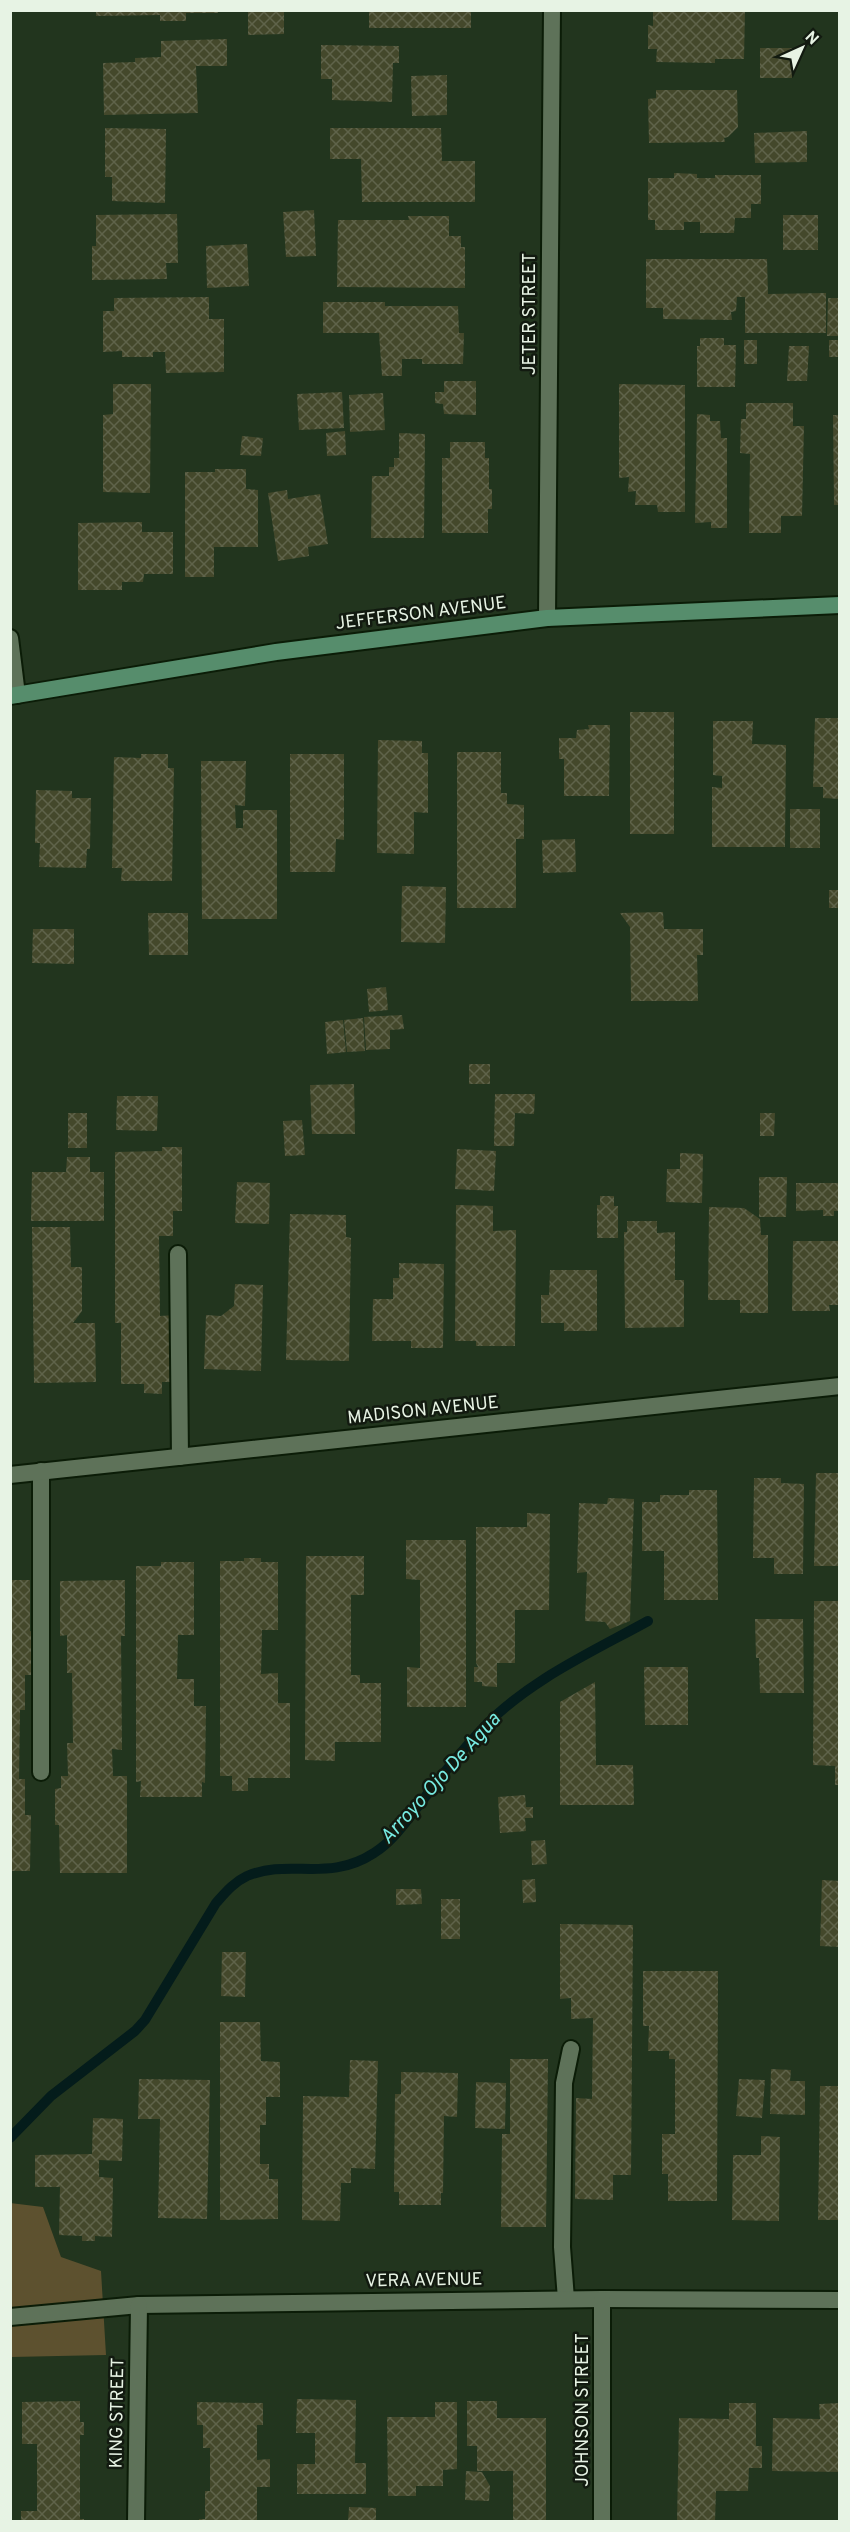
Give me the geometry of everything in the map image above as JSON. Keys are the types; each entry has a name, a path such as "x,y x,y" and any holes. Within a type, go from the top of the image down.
{"main road":[{"name":"JEFFERSON AVENUE","path":"14,696 276,652 548,618 840,604"}],"street":[{"name":"JETER STREET","path":"548,618 552,10"},
{"path":"10,638 14,696"},
{"path":"178,1254 180,1457"},
{"name":"MADISON AVENUE","path":"10,1475 840,1386"},
{"path":"41,1471 41,1772"},
{"path":"566,2299 562,2247 564,2083 571,2049"},
{"name":"VERA AVENUE","path":"10,2317 139,2305 566,2299 840,2300"},
{"name":"JOHNSON STREET","path":"602,2299 602,2522"},
{"name":"KING STREET","path":"136,2522 139,2305"}],"shaded area":[{"path":"10,2203 43,2207 61,2257 101,2271 106,2355 11,2357"}],"building":[{"path":"96,10 218,10 218,13 186,13 186,21 160,21 160,15 96,16"},
{"path":"248,10 284,10 284,34 248,35"},
{"path":"369,10 471,10 471,28 369,28"},
{"path":"653,10 745,10 744,59 715,59 715,63 656,62 657,49 648,49 648,25 653,26"},
{"path":"227,39 227,66 196,66 198,113 104,115 103,63 135,62 135,58 161,57 161,41"},
{"path":"321,45 399,46 399,63 393,63 392,102 332,100 332,79 321,79"},
{"path":"760,48 792,48 792,78 760,78"},
{"path":"447,75 447,115 412,116 411,76"},
{"path":"656,90 737,90 738,127 724,138 725,142 649,143 648,99 656,98"},
{"path":"105,128 166,129 165,203 112,201 112,177 105,177"},
{"path":"330,128 441,128 442,161 475,161 475,202 362,202 361,159 330,159"},
{"path":"807,131 807,162 755,163 754,133"},
{"path":"674,173 697,174 697,178 715,178 715,175 761,175 761,204 751,204 751,218 735,218 734,233 700,233 700,222 684,222 684,230 655,230 655,220 648,220 648,178 674,178"},
{"path":"314,210 316,256 286,257 283,212"},
{"path":"177,214 178,263 166,263 167,279 92,280 92,246 96,246 96,215"},
{"path":"783,215 818,215 818,250 783,250"},
{"path":"408,216 449,216 449,236 461,236 461,247 465,247 465,288 337,287 338,220 409,220"},
{"path":"247,244 249,286 207,288 206,246"},
{"path":"646,259 767,259 768,294 826,293 826,333 745,333 745,297 737,297 736,311 731,312 732,320 663,319 663,308 646,308"},
{"path":"209,297 209,319 224,319 224,372 166,373 165,352 153,352 153,357 122,357 122,351 103,352 103,311 114,311 114,298"},
{"path":"828,298 840,298 840,336 827,336"},
{"path":"323,302 385,302 385,306 458,306 459,333 464,333 463,364 422,364 422,359 402,359 402,376 382,376 379,333 323,333"},
{"path":"700,338 724,338 724,345 736,345 735,387 697,387 697,346 700,346"},
{"path":"744,340 757,340 757,364 744,364"},
{"path":"829,340 840,340 840,357 829,357"},
{"path":"789,346 809,346 807,381 787,381"},
{"path":"444,381 476,381 476,415 444,414 443,404 435,403 435,392 444,392"},
{"path":"113,384 151,384 150,493 103,492 103,415 113,414"},
{"path":"619,384 685,385 685,512 658,512 657,505 635,505 636,491 628,492 629,477 619,478"},
{"path":"342,392 344,428 299,430 297,394"},
{"path":"383,393 385,430 350,432 349,395"},
{"path":"746,403 793,403 793,426 804,426 802,516 781,516 781,533 749,533 750,454 740,453 741,419 746,419"},
{"path":"697,414 710,415 710,421 720,421 721,438 727,438 727,528 711,528 711,522 695,523"},
{"path":"833,415 840,415 840,505 834,505"},
{"path":"345,431 346,455 327,456 326,433"},
{"path":"399,433 425,434 424,538 371,538 372,476 389,476 389,467 394,467 394,458 399,458"},
{"path":"242,436 263,438 261,456 240,455"},
{"path":"450,442 485,442 485,458 489,458 489,489 492,489 492,509 488,509 488,533 442,533 442,458 450,458"},
{"path":"215,469 246,469 246,489 258,490 258,547 214,547 214,577 185,577 185,472 215,472"},
{"path":"287,490 288,499 320,494 328,544 308,547 309,556 278,561 268,493"},
{"path":"142,522 142,532 173,532 173,574 144,574 143,582 122,582 122,590 78,590 78,523"},
{"path":"630,712 674,712 674,834 630,834"},
{"path":"815,718 840,718 840,799 823,798 823,787 813,787"},
{"path":"713,721 753,721 752,744 786,745 785,847 712,847 712,787 722,788 722,776 713,775"},
{"path":"588,725 610,725 609,796 564,796 564,759 559,759 559,738 576,738 577,730 589,729"},
{"path":"378,740 422,741 422,753 428,753 428,813 414,812 414,854 377,853"},
{"path":"457,752 501,752 501,793 507,793 507,804 524,805 524,839 516,839 516,908 457,908"},
{"path":"141,754 168,754 168,768 174,768 172,881 121,881 122,868 112,868 114,757 141,758"},
{"path":"290,754 344,754 344,840 336,839 335,872 290,872"},
{"path":"201,761 246,761 245,806 235,805 236,828 243,828 243,810 277,810 277,919 202,919"},
{"path":"36,790 72,791 72,798 91,798 90,849 87,849 86,868 39,867 40,843 35,843"},
{"path":"790,809 820,809 820,848 790,848"},
{"path":"575,839 576,872 543,873 542,840"},
{"path":"402,886 446,887 445,943 401,942"},
{"path":"829,890 840,890 840,908 829,908"},
{"path":"663,912 664,929 703,929 703,955 697,955 698,1001 631,1001 630,927 620,913"},
{"path":"148,913 188,913 188,955 149,955"},
{"path":"33,929 74,929 74,964 32,963"},
{"path":"386,987 388,1010 369,1012 367,989"},
{"path":"402,1015 404,1029 390,1030 390,1049 366,1050 364,1017"},
{"path":"363,1018 365,1051 347,1052 344,1020"},
{"path":"343,1020 346,1052 327,1054 325,1022"},
{"path":"469,1064 490,1064 490,1084 469,1084"},
{"path":"354,1084 355,1134 312,1134 310,1085"},
{"path":"495,1094 535,1094 534,1114 515,1113 514,1146 494,1146"},
{"path":"117,1096 158,1096 157,1131 116,1130"},
{"path":"68,1113 87,1113 87,1148 68,1148"},
{"path":"760,1113 775,1113 774,1136 760,1136"},
{"path":"302,1120 305,1155 285,1156 283,1121"},
{"path":"162,1147 182,1147 182,1211 173,1211 173,1236 159,1236 160,1316 175,1315 175,1382 162,1382 162,1394 144,1393 144,1384 121,1384 121,1323 115,1323 115,1152 162,1151"},
{"path":"457,1149 496,1151 494,1191 455,1189"},
{"path":"680,1153 703,1154 702,1203 666,1202 667,1169 680,1169"},
{"path":"67,1157 90,1157 90,1172 104,1172 104,1221 31,1221 32,1172 66,1172"},
{"path":"759,1177 787,1177 786,1217 759,1217"},
{"path":"237,1182 270,1183 269,1224 235,1223"},
{"path":"796,1183 840,1183 840,1211 834,1211 834,1216 823,1216 823,1210 796,1211"},
{"path":"600,1196 614,1196 614,1206 618,1206 618,1238 597,1238 597,1205 600,1205"},
{"path":"456,1205 493,1206 493,1231 516,1230 515,1346 476,1346 476,1341 455,1341"},
{"path":"709,1207 744,1208 760,1219 761,1235 768,1235 768,1313 740,1313 740,1300 708,1300"},
{"path":"290,1214 346,1215 346,1237 351,1238 349,1361 286,1360"},
{"path":"627,1221 657,1221 657,1233 675,1232 675,1280 684,1280 684,1327 625,1328 624,1232 627,1232"},
{"path":"32,1227 70,1227 71,1267 82,1267 82,1311 73,1323 95,1323 96,1382 34,1383"},
{"path":"793,1241 840,1241 840,1305 829,1305 830,1311 792,1311"},
{"path":"399,1263 444,1264 443,1348 411,1348 411,1341 372,1341 373,1299 393,1299 393,1278 399,1278"},
{"path":"550,1270 597,1270 597,1331 564,1331 564,1323 541,1323 541,1295 549,1295"},
{"path":"235,1284 263,1285 261,1371 204,1369 206,1315 221,1316 234,1306"},
{"path":"816,1473 840,1473 840,1566 814,1566"},
{"path":"754,1478 781,1478 781,1483 804,1484 803,1574 774,1574 774,1558 753,1558"},
{"path":"689,1490 717,1490 718,1600 664,1600 664,1551 642,1551 642,1502 660,1502 660,1495 689,1495"},
{"path":"608,1498 634,1499 630,1621 610,1629 605,1622 585,1621 587,1572 577,1573 579,1503 607,1504"},
{"path":"527,1513 550,1514 549,1610 515,1610 515,1663 497,1663 497,1687 482,1686 482,1682 474,1682 474,1667 478,1667 476,1663 476,1527 527,1527"},
{"path":"406,1540 466,1540 466,1707 407,1707 407,1667 420,1668 420,1580 406,1579"},
{"path":"306,1556 364,1556 364,1595 351,1595 351,1675 360,1675 360,1683 381,1683 381,1742 335,1742 335,1761 305,1760"},
{"path":"244,1558 261,1558 261,1562 278,1562 278,1630 262,1630 261,1674 278,1673 278,1703 290,1703 290,1778 248,1778 248,1791 232,1791 232,1776 220,1776 220,1561 244,1561"},
{"path":"161,1562 194,1562 194,1635 178,1635 177,1679 194,1679 194,1706 206,1706 205,1783 202,1782 202,1797 140,1797 141,1781 136,1782 136,1566 161,1566"},
{"path":"10,1580 30,1580 30,1631 36,1632 36,1665 31,1665 31,1675 25,1675 25,1710 20,1710 19,1779 25,1779 25,1815 31,1815 30,1871 10,1871"},
{"path":"125,1580 125,1636 121,1636 122,1750 112,1749 113,1776 127,1776 127,1873 60,1873 59,1825 55,1825 55,1789 61,1788 61,1776 68,1776 67,1743 73,1743 72,1673 67,1673 67,1635 60,1636 60,1581"},
{"path":"814,1601 840,1601 840,1785 835,1785 835,1766 813,1765"},
{"path":"755,1619 803,1619 804,1693 760,1693"},
{"path":"644,1667 688,1667 688,1725 645,1725"},
{"path":"595,1682 596,1765 633,1765 634,1805 560,1805 560,1702"},
{"path":"525,1795 526,1807 533,1807 533,1818 525,1818 526,1831 500,1833 498,1797"},
{"path":"545,1840 547,1864 532,1865 531,1841"},
{"path":"535,1879 536,1902 523,1903 522,1880"},
{"path":"822,1880 840,1881 840,1947 820,1946"},
{"path":"396,1889 421,1889 422,1904 396,1905"},
{"path":"441,1899 460,1899 460,1939 441,1939"},
{"path":"560,1924 633,1925 631,2175 613,2175 613,2200 575,2199 576,2098 592,2099 593,2018 571,2019 571,1998 560,1999"},
{"path":"222,1952 246,1952 245,1997 221,1996"},
{"path":"643,1971 718,1971 717,2201 668,2201 668,2174 662,2174 662,2134 675,2134 675,2059 669,2059 669,2051 648,2051 649,2026 643,2026"},
{"path":"220,2022 260,2022 261,2061 280,2062 280,2097 266,2097 266,2125 260,2125 260,2164 269,2164 269,2179 278,2179 278,2219 220,2220"},
{"path":"510,2059 548,2059 546,2227 501,2227 502,2134 510,2134"},
{"path":"350,2060 378,2061 375,2169 351,2168 351,2183 341,2183 340,2221 302,2220 303,2096 349,2097"},
{"path":"771,2069 791,2070 790,2081 805,2081 805,2115 770,2114"},
{"path":"401,2072 458,2073 457,2117 444,2116 441,2205 399,2205 399,2192 394,2192 395,2094 401,2094"},
{"path":"139,2079 210,2080 207,2219 158,2218 160,2119 138,2119"},
{"path":"739,2079 765,2080 762,2118 736,2116"},
{"path":"476,2082 506,2083 505,2129 475,2128"},
{"path":"820,2086 840,2086 840,2220 818,2220"},
{"path":"93,2118 123,2119 122,2161 99,2160 99,2177 113,2178 112,2237 95,2236 95,2241 82,2241 82,2236 59,2235 60,2187 35,2187 35,2155 92,2154"},
{"path":"761,2136 780,2137 779,2221 732,2220 733,2155 761,2155"},
{"path":"297,2399 356,2400 355,2463 366,2463 366,2494 297,2494 297,2464 315,2464 315,2433 296,2433"},
{"path":"80,2401 80,2422 84,2422 84,2435 80,2435 80,2519 84,2519 84,2522 21,2522 21,2511 37,2511 37,2444 22,2444 22,2402"},
{"path":"467,2401 497,2401 497,2418 546,2418 546,2522 513,2522 513,2471 477,2471 477,2446 467,2446"},
{"path":"197,2402 263,2403 263,2425 257,2425 257,2460 270,2459 270,2487 257,2487 257,2522 199,2522 199,2519 205,2519 205,2491 210,2491 210,2448 203,2448 203,2425 197,2425"},
{"path":"435,2402 457,2402 457,2469 443,2470 443,2486 416,2486 416,2496 388,2496 387,2417 435,2417"},
{"path":"729,2403 756,2403 756,2446 762,2446 762,2468 749,2468 748,2491 716,2491 715,2522 677,2522 679,2418 729,2419"},
{"path":"840,2403 840,2472 772,2471 773,2418 820,2419 819,2404"},
{"path":"466,2471 482,2472 490,2486 489,2501 465,2500"},
{"path":"349,2507 376,2508 376,2522 348,2522"}],"waterway":[{"name":"Arroyo Ojo De Agua","path":"10,2138 51,2096 135,2031 145,2020 216,1903 242,1878 263,1871 279,1869 341,1867 357,1862 382,1848 453,1762 499,1713 518,1697 560,1669 648,1621"}]}
